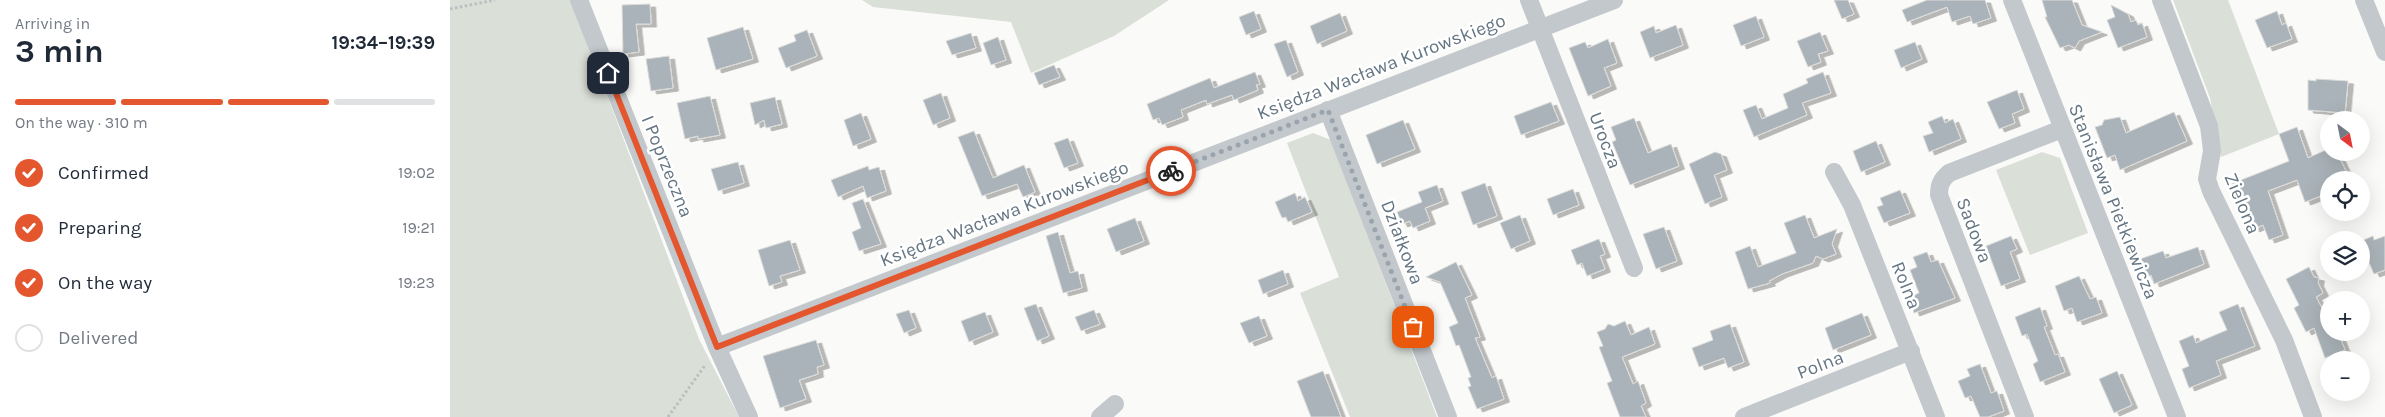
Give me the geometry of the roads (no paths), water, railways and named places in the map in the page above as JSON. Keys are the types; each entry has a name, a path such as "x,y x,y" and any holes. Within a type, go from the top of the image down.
{"street":[{"name":"I Poprzeczna","path":"579,0 717,347 749,417"},
{"name":"Urocza","path":"1529,0 1634,268"},
{"name":"Księdza Wacława Kurowskiego","path":"717,347 1614,0"},
{"name":"Stanisława Pietkiewicza","path":"2012,0 2178,417"},
{"name":"Zielona","path":"2161,0 2209,126 2212,151 2207,179 2211,191 2284,340 2313,417"},
{"path":"2364,0 2385,52"},
{"name":"Działkowa","path":"1328,110 1448,417"},
{"name":"Sadowa","path":"2024,417 1939,195 1939,186 1943,178 1949,173 2062,129"},
{"name":"Rolna","path":"1834,172 1852,205 1936,417"},
{"name":"Polna","path":"1744,417 1911,351"},
{"path":"1100,417 1115,404"}]}
